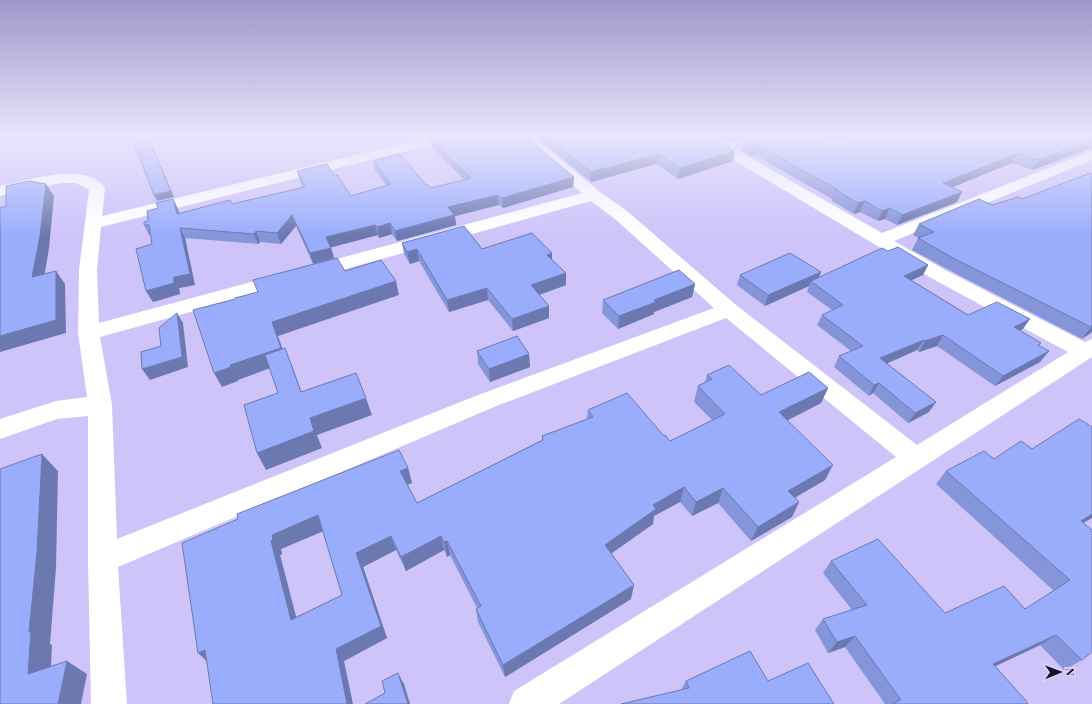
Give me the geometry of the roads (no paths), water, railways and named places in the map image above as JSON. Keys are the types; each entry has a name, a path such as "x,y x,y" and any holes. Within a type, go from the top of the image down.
{"street":[{"path":"93,224 301,170"},
{"path":"564,170 594,195 622,215 729,310 916,459"},
{"path":"762,170 938,274 1088,349"},
{"path":"881,240 1055,170"},
{"path":"0,191 61,178 79,178 97,188 88,270 89,333 100,404 103,559 109,704"},
{"path":"89,333 594,195"},
{"path":"103,559 486,401 729,310"},
{"path":"528,704 1088,349"},
{"path":"0,429 56,410 100,404"}]}
